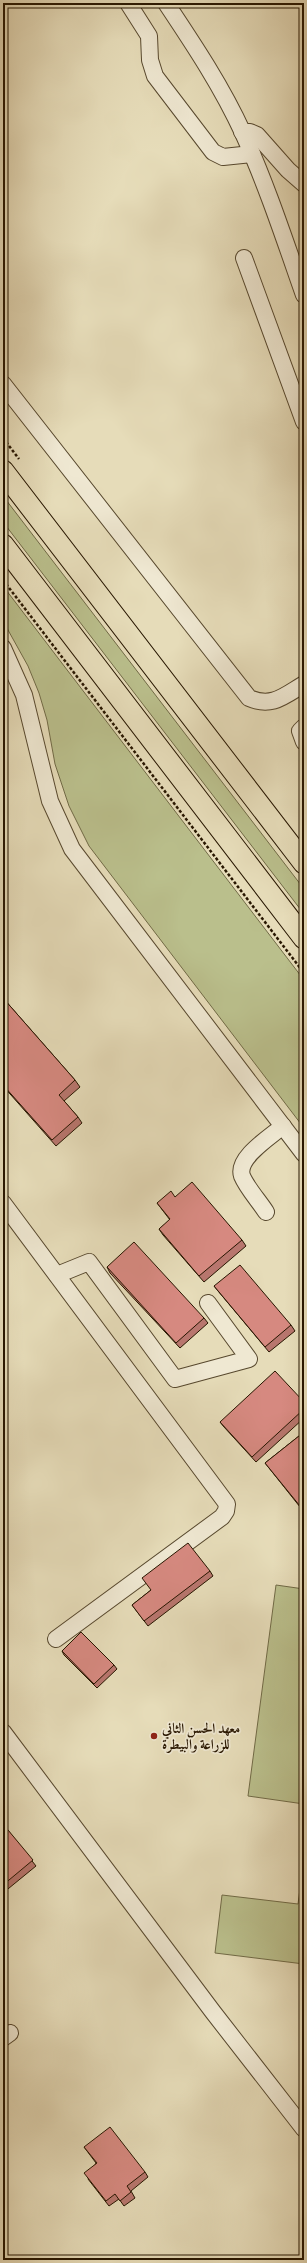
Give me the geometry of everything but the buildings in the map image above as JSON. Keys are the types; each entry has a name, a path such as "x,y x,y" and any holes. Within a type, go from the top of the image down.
{"main road":[{"path":"3,471 304,863"},
{"path":"3,545 304,938"}],"street":[{"path":"128,3 149,36 150,60 155,76 210,148 222,157 252,154"},
{"path":"166,3 220,89 242,132 252,154 304,295"},
{"path":"242,132 250,132 257,135 288,170 304,184"},
{"path":"244,258 304,422"},
{"path":"3,384 249,698 259,703 270,703 304,684"},
{"path":"3,648 26,701 50,801 72,849 304,1154"},
{"path":"304,727 300,731 304,742"},
{"path":"266,1212 242,1176 242,1162 247,1156 283,1126"},
{"path":"3,1203 227,1504 226,1511 222,1517 56,1639"},
{"path":"57,1275 89,1262 175,1379 249,1359 208,1303"},
{"path":"3,1732 213,2012 304,2129"}],"path":[{"path":"3,580 304,973"}],"green space":[{"path":"3,496 304,889 304,914 3,522"},
{"path":"3,586 304,980 304,1128 89,846 69,806 55,764 47,720 39,693 28,666 3,621"},
{"path":"276,1585 304,1589 304,1804 248,1796"},
{"path":"304,1858 304,1964 215,1953 222,1895 298,1904"}],"place":[{"name":"معهد الحسن الثاني للزراعة والبيطرة","path":"154,1736"}]}
